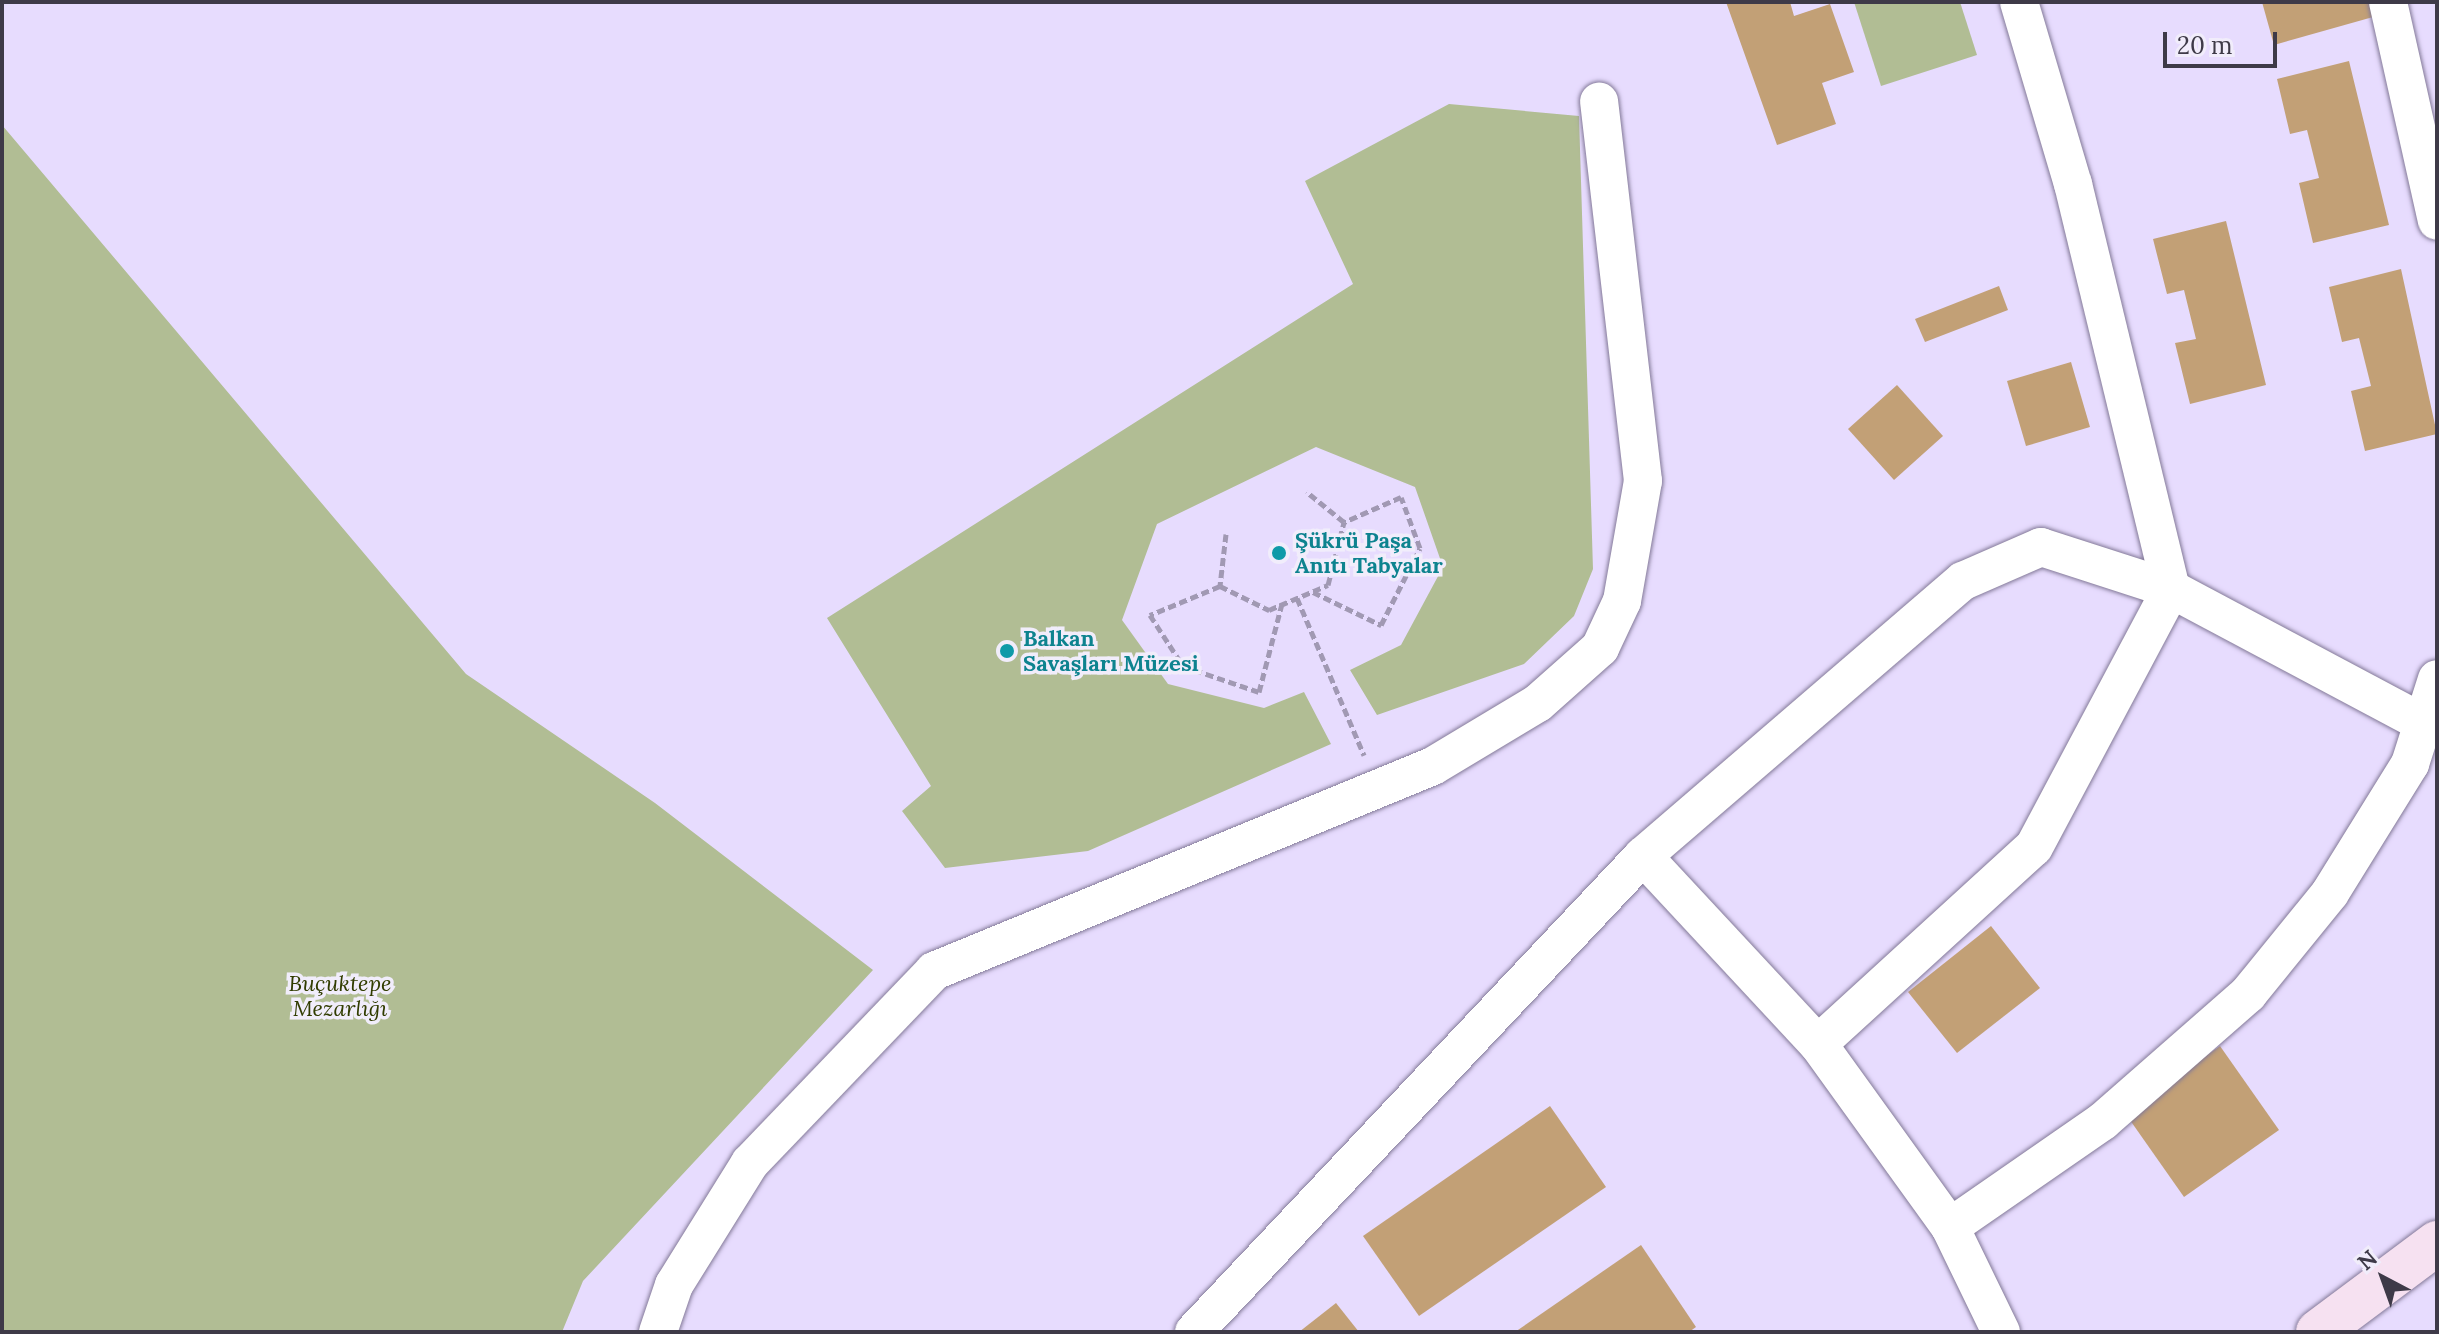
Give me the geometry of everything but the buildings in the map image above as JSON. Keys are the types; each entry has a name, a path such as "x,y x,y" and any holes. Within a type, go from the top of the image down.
{"main road":[{"path":"2318,1332 2437,1243"}],"street":[{"path":"1818,1044 2034,847 2171,589 2073,184 2019,2"},
{"path":"2388,2 2437,221"},
{"path":"658,1332 674,1285 750,1163 934,971 1433,766 1538,703 1600,648 1622,601 1643,481 1599,102"},
{"path":"1194,1332 1643,856 1963,581 1998,562 2041,547 2171,589 2423,723"},
{"path":"1950,1227 2103,1121 2248,994 2330,893 2410,764 2437,679"},
{"path":"1643,856 1818,1044 1950,1227 2001,1332"}],"path":[{"path":"1307,492 1344,522"},
{"path":"1312,591 1381,625 1420,548 1401,497 1344,522"},
{"path":"1282,604 1259,692 1183,666 1150,615 1220,586 1269,610 1282,604 1297,598 1312,591 1328,585 1344,522"},
{"path":"1220,586 1226,534"},
{"path":"1297,598 1379,789"}],"green space":[{"path":"1854,2 1960,2 1977,55 1881,86"},
{"path":"1449,104 1579,116 1593,569 1574,616 1524,664 1377,715 1350,670 1401,645 1443,567 1415,487 1316,447 1157,524 1122,620 1168,684 1264,708 1304,692 1331,744 1088,851 945,868 902,811 931,786 827,618 1353,284 1305,181"},
{"name":"Buçuktepe Mezarlığı","path":"2,125 466,674 655,803 873,970 583,1281 562,1332 2,1332"}],"place":[{"name":"Şükrü Paşa Anıtı Tabyalar","path":"1279,553"},
{"name":"Balkan Savaşları Müzesi","path":"1007,651"}]}
